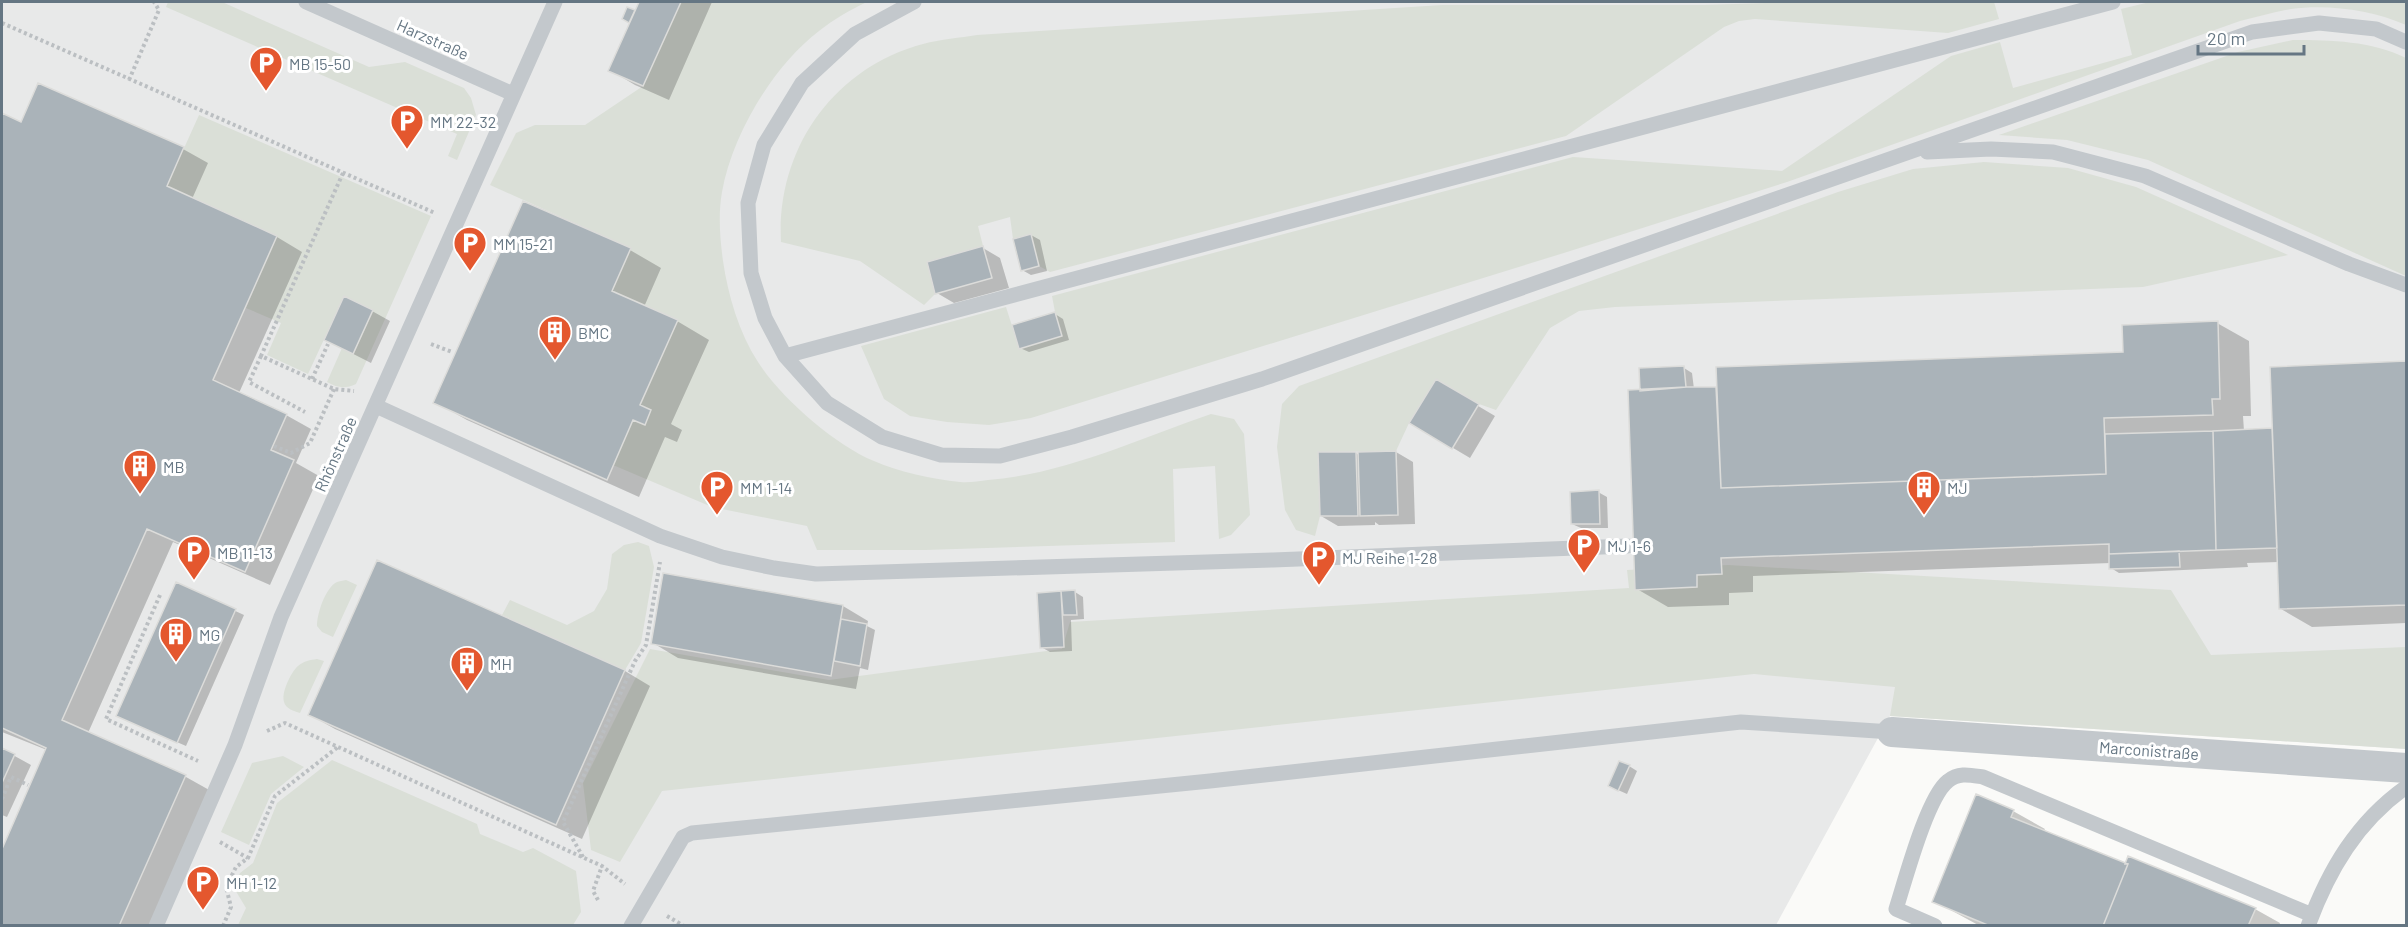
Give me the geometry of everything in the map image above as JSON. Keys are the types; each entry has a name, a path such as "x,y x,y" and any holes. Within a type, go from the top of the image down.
{"street":[{"name":"Marconistraße","path":"1892,732 2406,768"}],"lane":[{"name":"Harzstraße","path":"306,2 513,94"},
{"name":"Rhönstraße","path":"156,926 235,745 281,617 555,2"},
{"path":"915,2 855,34 802,83 764,145 748,203 751,273 765,318 785,356 827,403 882,437 941,455 1000,456 1072,437 1262,378 2252,32 2319,22 2376,29 2406,42"},
{"path":"785,356 2113,2"},
{"path":"1909,153 1991,149 2053,152 2145,176 2349,264 2406,285"},
{"path":"376,406 660,536 722,557 816,574 1628,546"},
{"path":"631,926 683,837 692,833 1210,781 1741,722 1892,732"},
{"path":"1935,926 1896,909 1933,800 1948,781 1962,774 1983,777 2310,920 2339,856 2383,803 2406,787"}],"path":[{"path":"129,80 159,10 154,2"},
{"path":"2,23 438,214"},
{"path":"305,412 249,382 343,173"},
{"path":"312,379 328,344"},
{"path":"261,356 334,389 359,391 365,376 387,381"},
{"path":"274,446 291,453 310,443 334,389"},
{"path":"584,858 563,822 635,661 646,645 662,551 660,536"},
{"path":"160,595 105,719 198,761 285,723 613,873"},
{"path":"224,926 231,907 226,887 236,867 248,858 276,796 338,747"},
{"path":"198,761 218,841 248,858"},
{"path":"2,799 11,777 28,785"},
{"path":"598,900 592,891 602,866"}],"shaded area":[{"path":"2,2 2406,2 2406,749 1890,716 1776,925 2,926"},
{"path":"168,2 222,2 369,67 405,62 464,88 471,98 476,115 457,160 448,156 457,134 166,7"},
{"path":"681,2 867,2 842,15 819,31 786,63 771,82 745,125 727,170 722,192 720,226 723,261 731,300 740,326 751,351 768,376 810,419 859,454 884,465 927,477 967,482 1045,471 1101,454 1211,414 1234,419 1244,434 1250,515 1231,535 1219,539 1215,466 1173,469 1175,542 925,550 817,550 807,526 712,507 613,465 633,420 644,425 651,411 640,405 678,320 612,291 630,248 490,185 516,133 535,125 585,125 643,86"},
{"path":"1793,2 1994,2 1999,19 1948,33 1755,19 1739,21 1724,27 1566,136 1050,272 1039,266 1031,234 1013,239 1010,217 978,226 983,246 927,262 935,294 924,305 860,261 781,242 782,208 788,176 800,145 816,118 837,93 862,72 891,56 930,42 977,35 1442,5 1704,5"},
{"path":"2150,2 2406,2 2406,25 2379,15 2320,7 2291,9 2240,21 1787,182 1031,418 989,425 910,416 884,399 861,346 1006,307 1019,348 1055,312 1052,296 1573,157 1782,171 1951,56 2000,42 2013,88 2132,55 2121,9"},
{"path":"2293,40 2337,41 2365,45 2406,58 2406,276 2148,160 2067,140 1999,135 2238,52"},
{"path":"199,115 431,216 356,384 342,387 327,382 342,348 354,354 373,310 344,296 308,374 267,355 281,323 246,308 277,236 167,186"},
{"path":"1984,162 2068,168 2136,187 2288,255 2143,287 1615,307 1579,311 1550,328 1496,410 1479,404 1436,379 1409,423 1396,451 1318,452 1320,516 1315,536 1296,530 1285,510 1277,447 1282,404 1299,386 1838,192 1913,169"},
{"path":"638,542 649,546 654,567 641,643 625,670 502,615 510,600 567,625 594,611 607,589 612,554 624,545"},
{"path":"1728,565 2171,590 2211,655 2406,647 2406,749 1890,716 1895,687 1754,674 662,791 620,862 591,850 583,783 650,649 829,680 1062,649 1070,622 1629,588 1627,570"},
{"path":"346,580 357,585 333,637 322,632 317,626 318,615 333,585"},
{"path":"317,659 324,661 300,713 290,709 283,698 290,678 300,664"},
{"path":"283,756 304,767 271,794 249,845 221,832 252,763"},
{"path":"332,760 477,824 480,834 523,852 533,848 576,871 581,912 573,925 238,925 246,908 234,888 240,873 253,863 277,803"}],"building":[{"path":"639,2 681,2 643,86 608,71"},
{"path":"627,7 635,10 629,23 622,19"},
{"name":"MB","path":"38,83 184,147 167,186 277,236 213,380 287,414 271,450 294,460 245,572 147,529 62,720 186,775 119,926 2,926 2,849 46,748 2,728 2,113 21,122"},
{"name":"BMC","path":"523,201 631,248 612,291 678,320 640,405 651,410 645,425 633,420 607,480 433,403"},
{"path":"1031,234 1039,266 1021,271 1013,239"},
{"path":"983,246 992,278 935,294 927,262"},
{"path":"344,296 373,310 353,354 324,340"},
{"path":"1055,312 1062,336 1019,349 1012,325"},
{"path":"2218,321 2220,399 2212,399 2213,415 2104,418 2106,474 1721,488 1716,367 2123,352 2122,325"},
{"path":"2406,361 2406,605 2279,609 2270,367"},
{"path":"1684,366 1686,387 1640,391 1639,368"},
{"path":"1436,379 1479,404 1452,449 1409,423"},
{"name":"MJ","path":"1716,387 1721,488 2106,474 2105,434 2213,431 2216,550 2109,554 2109,544 1721,558 1722,574 1697,575 1697,587 1635,590 1628,390"},
{"path":"2272,428 2277,548 2216,550 2213,431"},
{"path":"1396,451 1398,515 1360,516 1358,452"},
{"path":"1318,452 1356,452 1358,516 1320,516"},
{"path":"1599,490 1600,524 1571,524 1570,492"},
{"path":"2179,551 2180,567 2109,569 2109,554"},
{"name":"MH","path":"377,560 625,670 556,825 308,715"},
{"path":"663,573 843,605 831,676 651,644"},
{"name":"MG","path":"176,582 236,609 177,743 116,716"},
{"path":"1075,590 1077,615 1063,615 1061,591"},
{"path":"1061,591 1064,647 1040,648 1037,593"},
{"path":"841,619 867,624 860,666 834,661"},
{"path":"2,748 15,754 2,783"},
{"path":"1619,761 1630,765 1618,791 1608,786"},
{"path":"1976,794 2014,810 2011,817 2128,864 2103,926 1990,926 1932,902"},
{"path":"2128,856 2256,908 2248,926 2103,926 2128,864 2125,864"}],"place":[{"name":"MB 15-50","path":"266,92"},
{"name":"MM 22-32","path":"407,150"},
{"name":"MM 15-21","path":"470,272"},
{"name":"BMC","path":"555,361"},
{"name":"MB","path":"140,495"},
{"name":"MM 1-14","path":"717,516"},
{"name":"MJ","path":"1924,516"},
{"name":"MJ 1-6","path":"1584,574"},
{"name":"MB 11-13","path":"194,581"},
{"name":"MJ Reihe 1-28","path":"1319,586"},
{"name":"MG","path":"176,663"},
{"name":"MH","path":"467,692"},
{"name":"MH 1-12","path":"203,911"}]}
